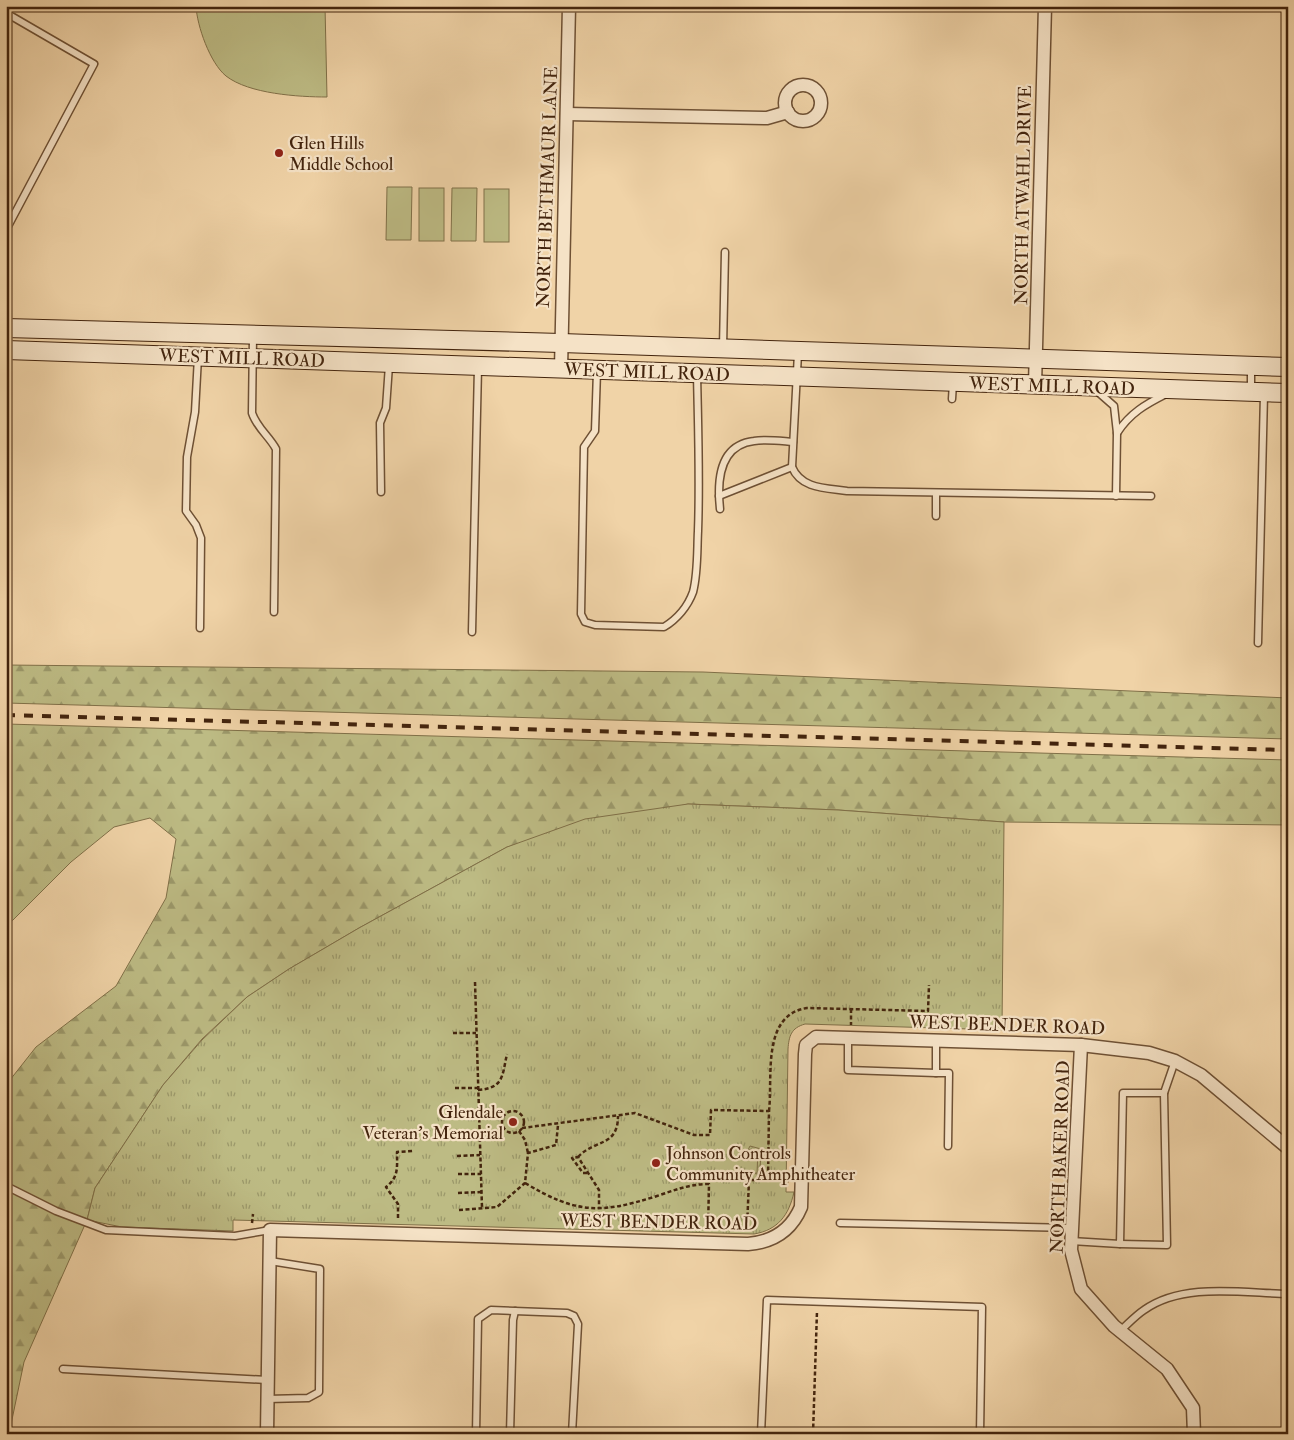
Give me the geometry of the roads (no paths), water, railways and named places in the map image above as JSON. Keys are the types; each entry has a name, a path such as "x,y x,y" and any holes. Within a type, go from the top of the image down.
{"main road":[{"name":"WEST MILL ROAD","path":"6,328 561,343 1288,367"},
{"name":"WEST MILL ROAD","path":"6,350 797,377 953,391 1035,385 1288,393"}],"street":[{"name":"NORTH BETHMAUR LANE","path":"560,369 569,6"},
{"name":"NORTH ATWAHL DRIVE","path":"1035,385 1045,6"},
{"path":"567,114 767,118 788,112"},
{"name":"WEST BENDER ROAD","path":"270,1230 760,1243 782,1234 790,1226 801,1207 806,1046 816,1037 850,1036 1081,1045 1140,1051 1175,1061 1201,1075 1288,1148"},
{"name":"NORTH BAKER ROAD","path":"1081,1045 1071,1250 1081,1289 1120,1331 1167,1369 1194,1408 1194,1434"},
{"path":"267,1434 270,1230"}],"lane":[{"path":"6,13 94,64 6,230"},
{"path":"723,349 725,252"},
{"path":"253,335 252,413 256,423 276,449 274,612"},
{"path":"798,352 792,467 796,475 801,479 820,487 847,491 1150,496"},
{"path":"198,356 195,412 186,457 186,511 196,525 201,538 200,628"},
{"path":"381,492 380,423 386,408 389,363"},
{"path":"472,632 478,366"},
{"path":"1251,366 1257,392 1258,643"},
{"path":"597,370 595,431 584,447 581,614 585,622 595,625 664,627 674,621 684,609 693,592 699,484 697,373"},
{"path":"1092,387 1109,399 1114,406 1117,433 1116,496"},
{"path":"1117,433 1126,420 1144,405 1174,390"},
{"path":"720,509 721,469 730,451 741,444 754,441 793,442"},
{"path":"719,496 792,467"},
{"path":"936,492 936,516"},
{"path":"850,1036 848,1070 949,1073 948,1146"},
{"path":"936,1039 936,1073"},
{"path":"840,1223 1072,1235 1120,1244 1167,1246 1164,1093 1175,1061"},
{"path":"1120,1244 1123,1093 1164,1093"},
{"path":"6,1186 56,1211 106,1230 235,1236 270,1230"},
{"path":"267,1398 308,1398 318,1392 320,1269 270,1261"},
{"path":"1120,1331 1144,1310 1171,1298 1207,1292 1288,1294"},
{"path":"761,1434 767,1300 982,1307 980,1434"},
{"path":"476,1434 478,1319 491,1310 567,1312 574,1316 578,1324 572,1434"},
{"path":"510,1434 513,1320 515,1311"},
{"path":"63,1369 268,1380"}],"railway":[{"path":"6,715 1288,750"}],"place":[{"name":"Glen Hills Middle School","path":"279,153"},
{"name":"Glendale Veteran's Memorial","path":"513,1122"},
{"name":"Johnson Controls Community Amphitheater","path":"656,1163"}]}
